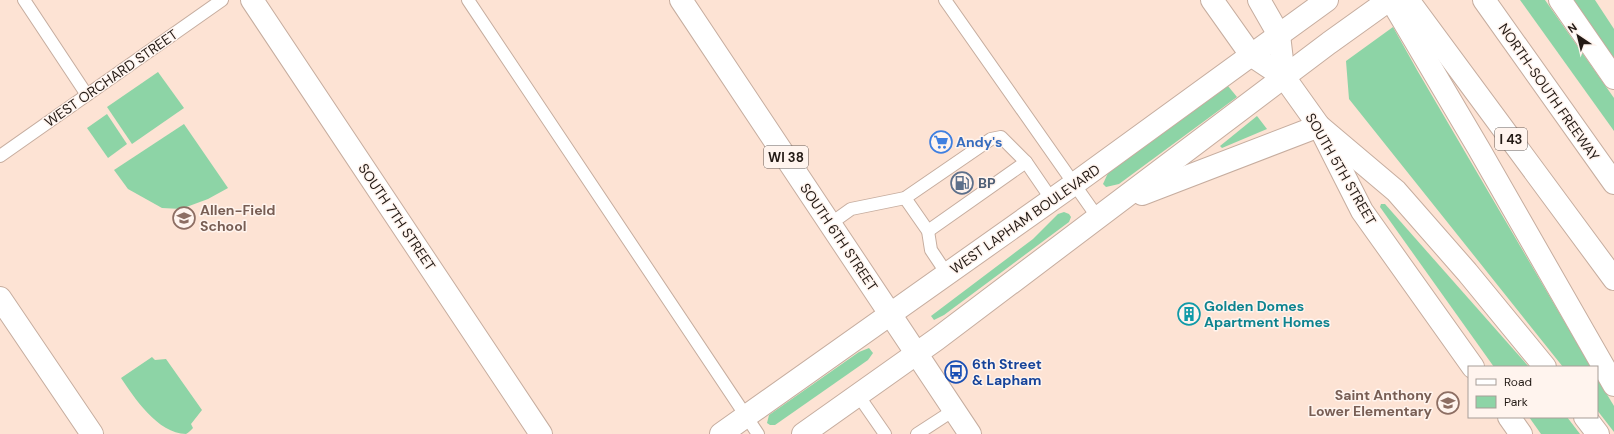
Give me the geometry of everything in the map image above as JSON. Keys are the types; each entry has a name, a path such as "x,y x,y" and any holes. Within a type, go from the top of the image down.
{"main road":[{"name":"SOUTH 7TH STREET","path":"252,0 541,434"},
{"name":"SOUTH 6TH STREET","path":"681,0 970,434"},
{"name":"SOUTH 5TH STREET","path":"1212,0 1252,55 1284,77 1319,126 1362,211 1472,366"},
{"path":"1259,0 1279,35 1284,77"},
{"path":"803,434 916,353 1120,202 1329,43 1390,0 1479,149 1614,385"},
{"name":"I 43","path":"1408,0 1614,279"},
{"name":"NORTH-SOUTH FREEWAY","path":"1484,0 1614,183"},
{"path":"1560,0 1614,78"},
{"name":"WEST LAPHAM BOULEVARD","path":"721,434 1052,200 1319,6"},
{"path":"1120,202 1319,126 1396,191 1467,272 1544,366"},
{"path":"0,298 92,434"},
{"path":"1510,418 1521,434"},
{"path":"1586,418 1598,434"}],"lane":[{"path":"24,0 87,95"},
{"name":"WEST ORCHARD STREET","path":"0,156 222,0"},
{"path":"468,0 758,434"},
{"path":"945,0 1098,218"},
{"path":"830,224 851,209 905,198 991,139 1001,137 1026,162 1052,200"},
{"path":"928,231 1026,162"},
{"path":"905,198 928,231 931,250 947,274"},
{"path":"858,395 883,433"},
{"path":"917,434 954,410"}],"green space":[{"path":"1520,0 1545,0 1614,98 1614,131"},
{"path":"1571,0 1595,0 1614,29 1614,60"},
{"path":"1393,27 1590,366 1562,366 1349,99 1346,61"},
{"path":"158,72 184,108 132,144 107,107"},
{"path":"1228,86 1237,97 1119,184 1106,187 1103,184 1108,173"},
{"path":"107,114 127,144 108,158 87,128"},
{"path":"1257,116 1267,129 1222,148 1220,146"},
{"path":"184,124 228,188 208,199 181,209 162,208 128,189 114,170"},
{"path":"1381,204 1385,204 1528,366 1493,366 1380,207"},
{"path":"1064,212 1069,214 1071,217 1069,222 944,315 934,320 931,316 1033,239 1058,214"},
{"path":"869,348 873,353 868,360 775,425 770,425 767,423 769,415 859,352"},
{"path":"152,357 155,360 166,359 202,410 191,424 193,428 186,434 166,428 156,421 139,404 121,378"},
{"path":"1598,380 1614,406 1614,432 1598,411"},
{"path":"1530,418 1568,418 1580,434 1541,434"}],"place":[{"name":"Andy's","path":"941,142"},
{"name":"BP","path":"962,183"},
{"name":"Allen-Field School","path":"184,218"},
{"name":"Golden Domes Apartment Homes","path":"1189,314"},
{"name":"6th Street & Lapham","path":"956,372"},
{"name":"Saint Anthony Lower Elementary","path":"1448,403"}]}
